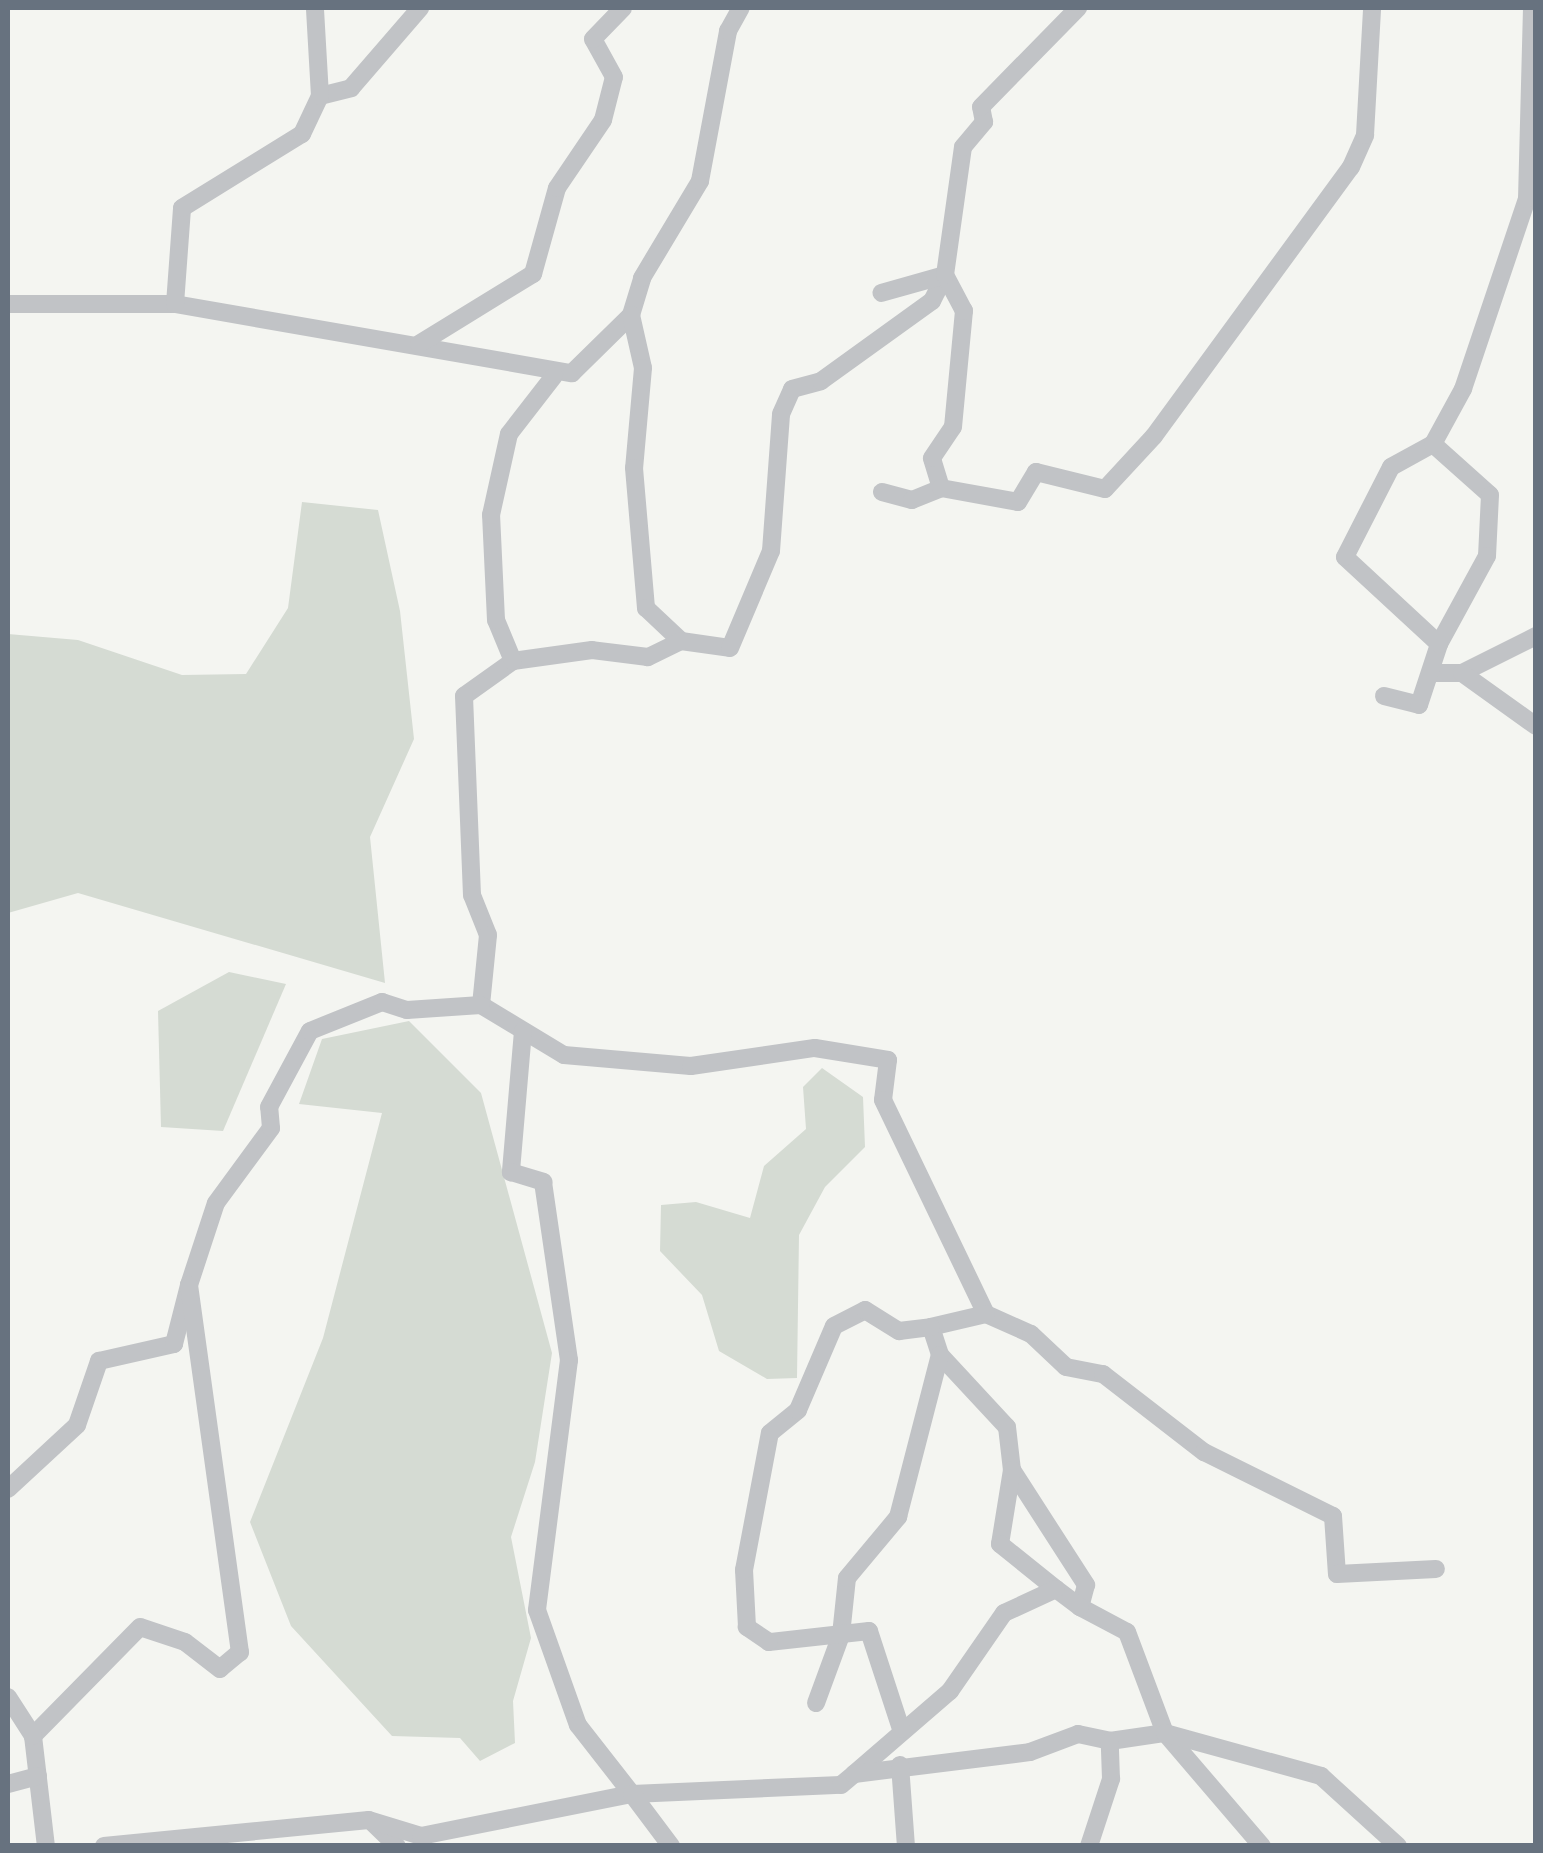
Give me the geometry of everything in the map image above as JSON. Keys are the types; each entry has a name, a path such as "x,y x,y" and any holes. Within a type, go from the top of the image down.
{"street":[{"path":"175,304 182,208 302,134 320,96 315,8"},
{"path":"320,96 351,88 420,8"},
{"path":"419,344 533,274 556,188 607,106 614,77 594,39 623,8"},
{"path":"8,304 175,304 419,344 554,376 572,373 631,315 642,278 700,181 741,8"},
{"path":"481,1005 488,936 472,896 464,696 513,661 592,650 648,657 681,641 730,648 749,611 771,551 781,414 792,390 821,381 932,302 945,275 963,147 984,122 981,107 1078,8"},
{"path":"882,492 912,500 941,488 1018,502 1036,472 1104,489 1154,436 1351,168 1366,135 1372,8"},
{"path":"1439,644 1345,557 1391,467 1433,444 1445,407 1463,389 1527,199 1532,8"},
{"path":"881,293 945,275"},
{"path":"941,488 932,458 954,427 964,311 945,275"},
{"path":"631,315 643,368 636,555 646,608 681,641"},
{"path":"513,661 496,620 490,515 508,434 554,376"},
{"path":"1384,696 1419,705 1435,673 1439,644 1487,556 1490,495 1433,444"},
{"path":"1435,673 1462,673 1536,636"},
{"path":"1462,673 1536,726"},
{"path":"8,1489 77,1425 99,1361 174,1344 216,1203 270,1128 270,1107 310,1032 382,1002 406,1010 481,1005 564,1055 635,1064 815,1048 888,1060 883,1100 986,1314"},
{"path":"523,1030 511,1172 542,1182 569,1360 537,1610 578,1725 671,1846"},
{"path":"33,1736 140,1627 186,1642 220,1669 240,1652 189,1285"},
{"path":"900,1729 868,1631 768,1642 747,1628 744,1570 770,1433 798,1410 834,1326 865,1310 899,1331 986,1314 1031,1334 1066,1367 1102,1374 1204,1452 1334,1516 1338,1574 1436,1569"},
{"path":"931,1327 940,1355 1007,1427 1012,1470 1000,1544 1080,1606 1127,1632 1164,1734 1262,1846"},
{"path":"816,1703 841,1635 847,1578 898,1517 940,1355"},
{"path":"1012,1470 1070,1550 1086,1585 1080,1606"},
{"path":"104,1846 368,1820 422,1836 632,1794 841,1786 900,1729 950,1691 1004,1613 1056,1588"},
{"path":"8,1700 33,1736 46,1846"},
{"path":"854,1774 900,1765 1030,1752 1078,1734 1110,1742 1164,1734 1320,1776 1398,1846"},
{"path":"1089,1846 1110,1779 1110,1742"},
{"path":"900,1765 906,1846"},
{"path":"8,1784 38,1776"},
{"path":"368,1820 397,1846"}],"shaded area":[{"path":"302,502 378,510 400,611 414,739 370,837 385,983 78,893 8,913 8,634 78,640 182,675 246,674 288,608"},
{"path":"229,972 286,984 223,1131 161,1127 158,1011"},
{"path":"409,1021 481,1093 552,1353 535,1462 511,1537 531,1638 513,1701 515,1743 480,1761 460,1738 392,1736 291,1626 250,1522 323,1338 382,1113 299,1104 322,1039"},
{"path":"822,1068 863,1097 865,1147 825,1187 799,1235 797,1378 767,1379 719,1351 702,1295 660,1251 661,1205 696,1202 750,1218 764,1166 806,1129 803,1087"}]}
